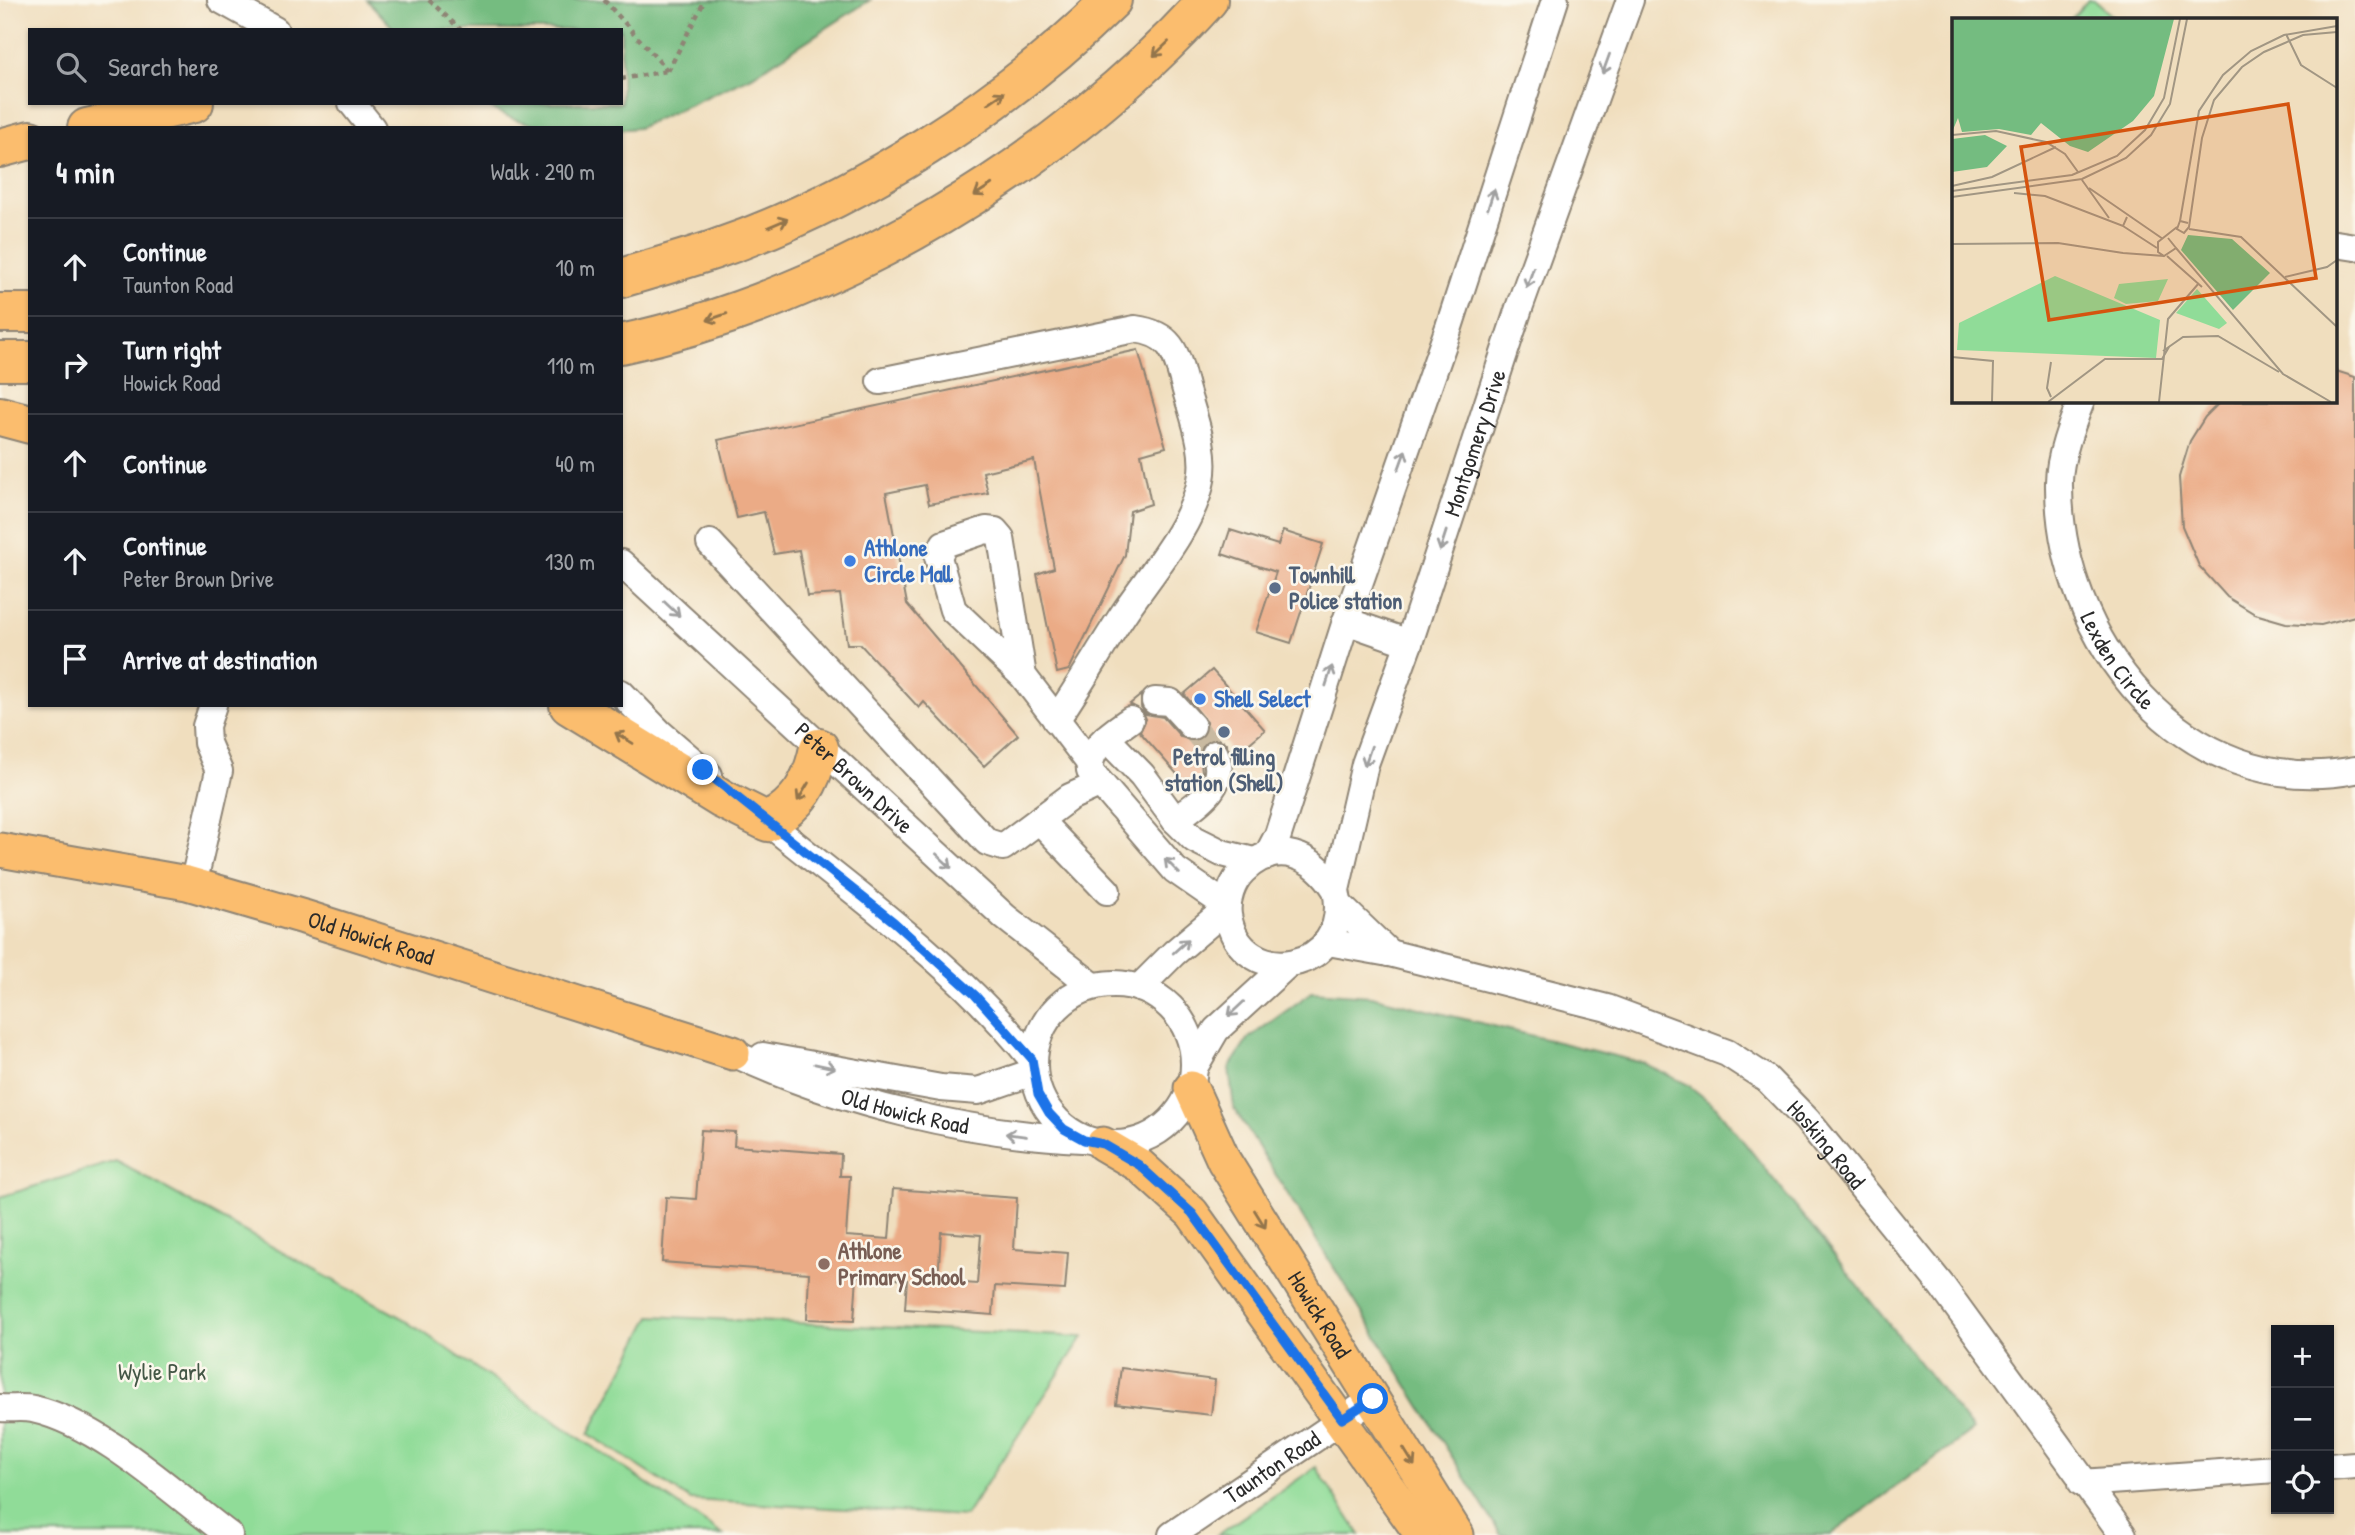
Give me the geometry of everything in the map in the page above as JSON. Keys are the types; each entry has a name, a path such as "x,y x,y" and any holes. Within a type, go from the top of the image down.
{"highway":[{"path":"623,277 739,239 813,208 917,152 1012,87 1112,0"},
{"path":"623,344 664,335 782,296 979,193 1062,136 1134,75 1209,0"},
{"path":"96,126 185,105"},
{"path":"0,148 28,141"},
{"path":"0,313 28,313"},
{"path":"0,361 28,361"},
{"path":"0,416 28,423"},
{"path":"572,707 723,799 768,822 783,813 804,793 819,748"}],"main road":[{"name":"Old Howick Road","path":"0,850 193,885 304,917 733,1053"},
{"name":"Howick Road","path":"1193,1077 1224,1161 1457,1535"},
{"name":"Howick Road","path":"1093,1142 1139,1165 1192,1213 1342,1419 1422,1535"}],"street":[{"path":"221,0 271,28"},
{"path":"1261,859 1285,813 1346,621 1449,327 1555,0"},
{"name":"Montgomery Drive","path":"1337,897 1343,847 1365,764 1409,643 1519,308 1630,0"},
{"path":"354,105 370,126"},
{"path":"880,381 1135,329 1151,331 1166,339 1177,355 1203,457 1201,481 1191,508 1160,562 1056,720"},
{"name":"Lexden Circle","path":"2081,402 2059,479 2061,526 2072,580 2099,642 2147,706 2183,734 2240,762 2293,774 2355,771"},
{"path":"1023,676 1001,538 995,531 986,530 944,544 938,557 953,610 1023,676 1094,773 1175,870 1227,907"},
{"path":"710,543 987,842 1003,846 1070,797 1094,773 1106,738 1130,720"},
{"name":"Peter Brown Drive","path":"623,565 1005,917 1093,986"},
{"path":"1346,621 1409,643"},
{"path":"623,695 659,732 904,931 975,995 1032,1066"},
{"path":"1155,701 1170,702 1192,726"},
{"path":"193,885 219,771 207,743 206,726 212,707"},
{"path":"1106,738 1142,775 1175,820 1194,839 1209,847 1261,859"},
{"path":"1175,820 1197,803 1216,782 1220,767 1215,754"},
{"path":"1039,821 1107,891"},
{"path":"1288,853 1308,859 1325,872 1337,897 1337,924 1328,942 1310,958 1287,965 1269,963 1252,955 1238,943 1230,926 1227,907 1231,888 1241,873 1261,859 1288,853"},
{"name":"Hosking Road","path":"1337,897 1389,953"},
{"path":"1139,988 1182,945 1227,907"},
{"name":"Hosking Road","path":"1328,942 1389,953 1607,1008 1727,1054 1767,1079 1807,1121 1942,1286 2082,1483 2123,1535"},
{"path":"1193,1077 1191,1041 1180,1018 1162,999 1139,988 1116,984 1093,986 1070,996 1051,1013 1038,1035 1032,1066 1038,1094 1049,1113 1064,1129 1093,1142 1126,1144 1147,1138 1174,1117 1216,1030 1287,965"},
{"name":"Old Howick Road","path":"733,1053 775,1057 907,1083 978,1091 1032,1066"},
{"name":"Old Howick Road","path":"733,1053 776,1073 955,1124 1033,1137 1093,1142"},
{"name":"Taunton Road","path":"1172,1535 1373,1399"},
{"path":"0,1408 30,1409 62,1419 100,1438 229,1535"},
{"path":"2334,1466 2355,1465"},
{"path":"2082,1483 2271,1469"}],"path":[{"path":"429,0 459,28"},
{"path":"604,0 668,71"},
{"path":"668,71 705,0"},
{"path":"623,79 668,71"}],"green space":[{"path":"367,0 870,0 752,76 638,128 537,125 499,113 486,105 623,105 623,28 393,28"},
{"path":"2088,0 2094,0 2115,18 2072,18"},
{"path":"1312,992 1371,996 1643,1063 1687,1084 1716,1107 1973,1430 1830,1535 1501,1535 1234,1108 1229,1068 1249,1038"},
{"name":"Wylie Park","path":"116,1161 402,1318 723,1535 0,1535 0,1197"},
{"path":"651,1316 1083,1337 965,1516 691,1500 589,1434"},
{"path":"1316,1467 1360,1535 1217,1535"}],"building":[{"name":"Athlone Circle Mall","path":"1138,350 1166,447 1141,454 1151,504 1130,511 1125,555 1069,670 1057,673 1037,574 1054,568 1034,460 983,472 988,493 929,504 925,485 886,493 907,604 1018,735 984,766 924,702 919,708 860,644 847,644 840,594 807,596 799,550 774,554 764,512 737,518 718,440"},
{"path":"2338,372 2355,377 2355,616 2321,625 2286,623 2255,614 2227,597 2199,566 2182,526 2179,477 2190,441 2205,417 2220,402 2338,402"},
{"path":"1230,530 1278,545 1283,531 1323,544 1291,643 1256,632 1276,572 1222,554"},
{"name":"Petrol filling station (Shell)","path":"1212,670 1265,730 1232,758 1226,743 1219,739 1204,743 1200,751 1202,772 1190,789 1140,732 1146,719 1143,712 1130,704 1141,695 1141,707 1146,714 1163,717 1181,737 1196,741 1207,731 1207,722 1184,694"},
{"path":"701,1130 735,1132 734,1146 841,1154 840,1176 850,1176 846,1236 889,1239 893,1189 1017,1198 1014,1249 1068,1253 1065,1290 995,1286 993,1315 905,1309 907,1280 857,1276 854,1321 807,1319 809,1273 662,1262 666,1197 696,1199","holes":["941,1232 981,1235 977,1284 938,1281"]},
{"path":"1121,1368 1215,1380 1211,1415 1116,1404"}],"tunnel":[{"path":"1192,726 1215,754"}],"place":[{"name":"Athlone Circle Mall","path":"850,561"},
{"name":"Townhill Police station","path":"1275,588"},
{"name":"Shell Select","path":"1200,699"},
{"name":"Petrol filling station (Shell)","path":"1224,732"},
{"name":"Athlone Primary School","path":"824,1264"}],"route":[{"path":"703,770 894,922 975,995 1032,1059 1038,1094 1049,1113 1064,1129 1084,1140 1103,1144 1139,1165 1192,1213 1342,1419 1373,1399"}]}
